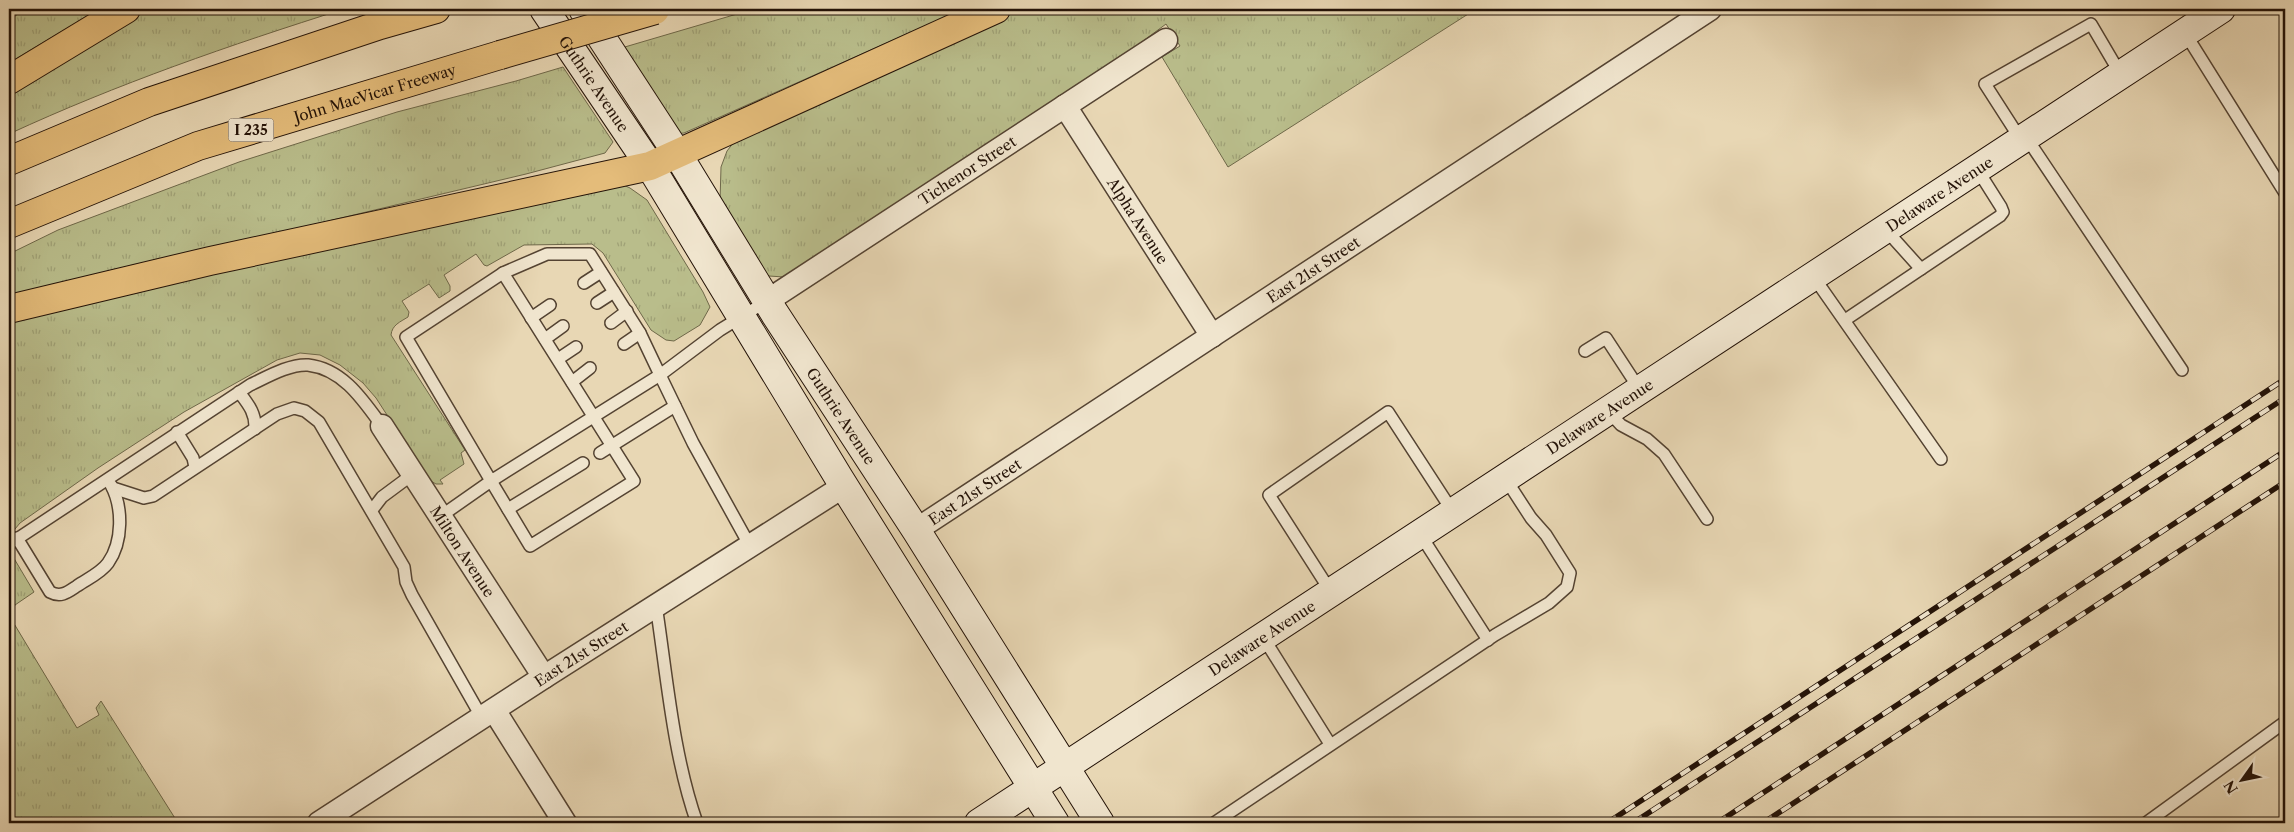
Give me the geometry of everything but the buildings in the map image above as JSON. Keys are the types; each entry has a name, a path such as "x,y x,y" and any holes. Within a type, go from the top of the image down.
{"highway":[{"path":"9,80 126,9"},
{"path":"9,161 149,102 380,24 436,9"},
{"path":"9,309 210,260 650,166 678,155 996,9"},
{"name":"John MacVicar Freeway","path":"9,224 198,146 500,55 658,10"}],"main road":[{"name":"Guthrie Avenue","path":"544,9 650,166 844,486 1055,823"},
{"name":"Guthrie Avenue","path":"583,9 916,530 1094,815"},
{"name":"Delaware Avenue","path":"979,823 2221,9"}],"street":[{"name":"East 21st Street","path":"916,530 1710,9"},
{"name":"Tichenor Street","path":"768,301 1166,40"},
{"name":"Alpha Avenue","path":"1065,106 1212,336"},
{"name":"Milton Avenue","path":"382,426 544,677"},
{"name":"East 21st Street","path":"319,823 844,486"},
{"path":"488,714 565,823"}],"lane":[{"path":"2121,75 2091,24 1985,84 2182,370"},
{"path":"2185,33 2285,193"},
{"path":"1845,320 2003,212 1977,169"},
{"path":"1885,229 1921,269"},
{"path":"503,273 634,481 530,546 490,482 406,337 503,273 547,254 590,254 640,333 675,406 750,546"},
{"path":"584,283 601,272"},
{"path":"1813,276 1941,459"},
{"path":"598,302 614,292"},
{"path":"441,516 593,415 660,375 742,316 768,301"},
{"path":"531,318 550,305"},
{"path":"611,323 627,312"},
{"path":"545,339 563,326"},
{"path":"624,344 640,333"},
{"path":"1585,352 1606,338 1640,390"},
{"path":"558,359 576,347"},
{"path":"111,484 118,502 119,521 118,538 113,555 107,564 96,574 63,595 56,596 50,592 16,539 111,484 177,432 239,392 280,371 307,365 332,372 358,392 382,426"},
{"path":"572,382 590,368"},
{"path":"239,392 252,411 255,419 254,429"},
{"path":"600,452 675,406"},
{"path":"111,484 144,498 153,496 277,414 294,408 305,411 319,422 404,567 406,582 412,596 488,714"},
{"path":"1608,410 1621,425 1646,439 1664,454 1707,519"},
{"path":"1331,592 1268,495 1388,412 1453,512"},
{"path":"177,432 193,458 195,467"},
{"path":"508,509 583,463"},
{"path":"372,510 382,497 413,474"},
{"path":"1214,823 1330,744 1548,602 1567,587 1570,573 1546,535 1531,518 1506,478"},
{"path":"1420,534 1488,640"},
{"path":"656,605 678,754 685,789 697,823"},
{"path":"1263,637 1330,744"},
{"path":"2146,823 2285,722"}],"green space":[{"path":"26,9 99,9 9,63 9,20"},
{"path":"146,9 344,9 174,66 91,98 9,134 9,92"},
{"path":"754,9 963,9 684,133 673,134 618,49"},
{"path":"1017,9 1476,9 1228,167 1162,57 1180,46 1166,24 1108,67 784,277 769,276 757,266 720,202 721,167 727,151 737,138"},
{"path":"563,67 613,142 605,153 526,174 9,297 9,254 58,230 239,162 397,112"},
{"path":"619,183 647,200 703,292 710,307 700,325 674,341 666,340 651,330 603,253 592,244 524,245 487,266 484,265 476,254 444,275 450,286 450,291 439,298 429,284 402,301 409,312 408,317 395,326 391,335 465,450 461,453 464,464 440,480 443,484 436,484 429,480 376,398 363,383 340,365 320,355 300,353 277,360 184,412 98,468 20,523 10,535 9,544 9,323 131,292"},
{"path":"9,550 34,592 15,605 10,617 77,728 99,715 96,708 101,701 178,823 9,823"}],"railway":[{"path":"1607,823 2285,379"},
{"path":"1633,823 2285,398"},
{"path":"1717,823 2285,451"},
{"path":"1763,823 2285,482"}]}
